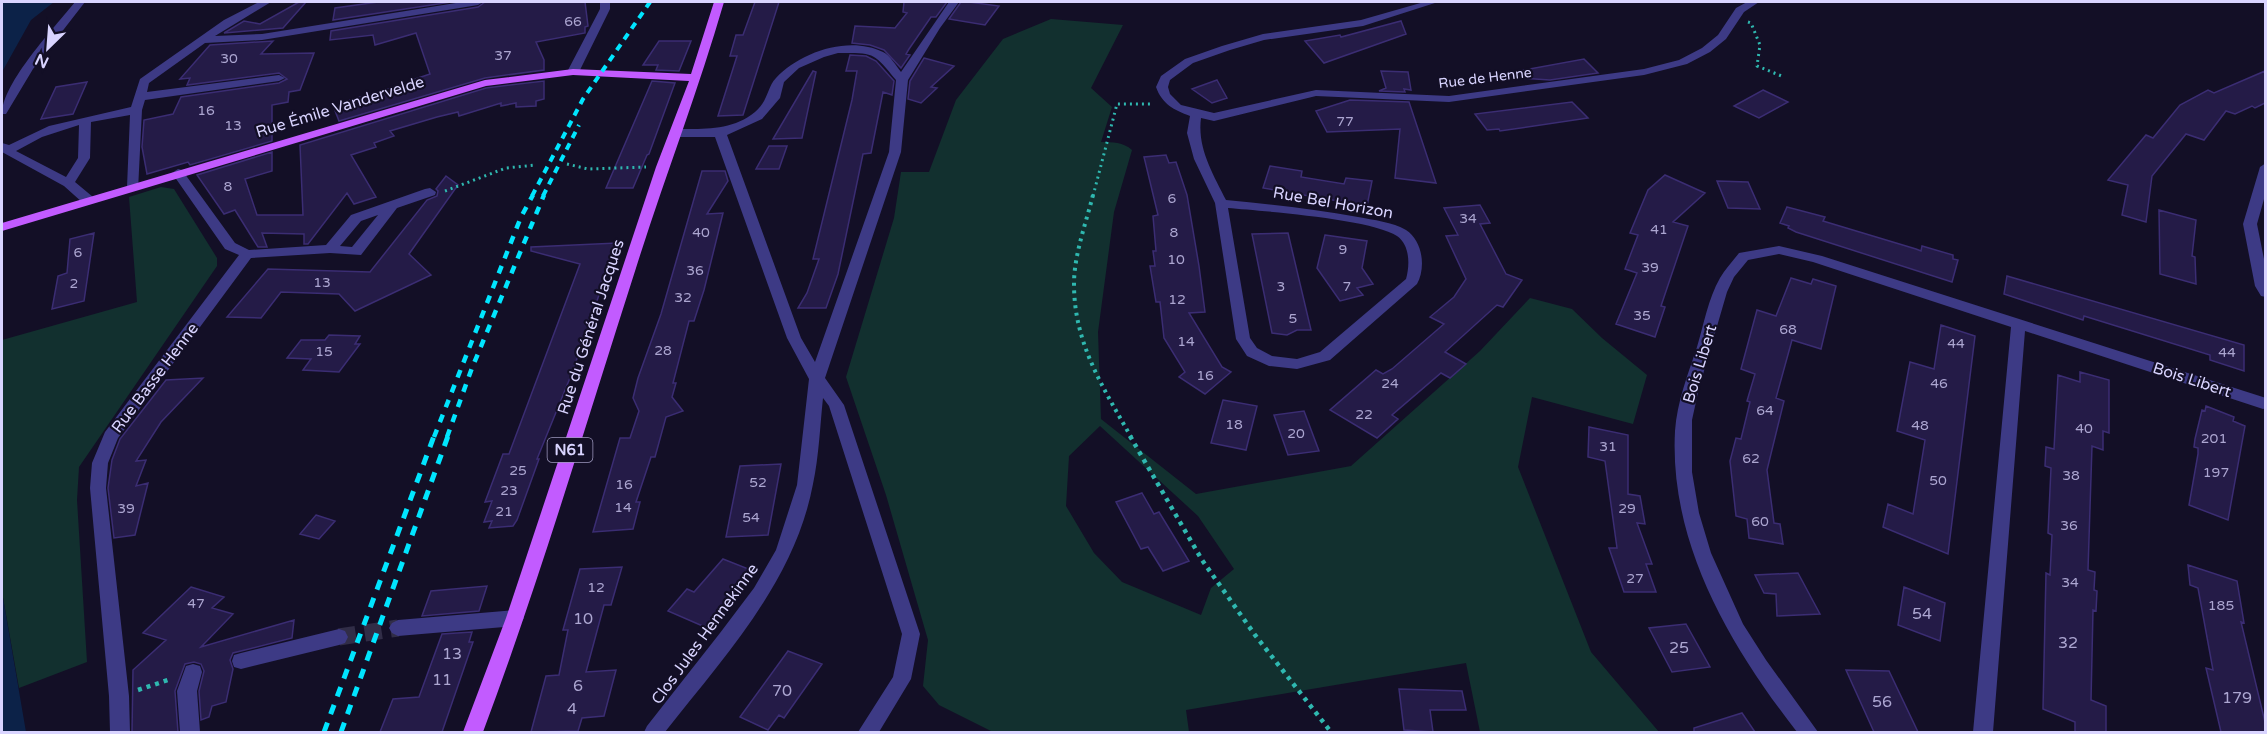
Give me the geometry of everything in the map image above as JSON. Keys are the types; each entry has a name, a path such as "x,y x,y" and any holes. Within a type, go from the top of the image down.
{"main road":[{"name":"Rue du Général Jacques","path":"473,732 515,618 662,167 696,78 719,2"},
{"name":"Rue Émile Vandervelde","path":"3,226 485,83 573,72 696,78"}],"street":[{"path":"2,111 28,68 80,2"},
{"path":"133,187 138,104 144,81 228,22 266,2"},
{"path":"202,40 262,37 478,2"},
{"path":"573,72 605,9 604,2"},
{"name":"Clos Jules Hennekinne","path":"654,732 727,639 760,593 784,551 805,485 817,379 895,152 902,80 935,27 954,2"},
{"path":"1196,114 1177,107 1165,95 1162,87 1165,78 1189,62 1263,37 1333,29 1433,2"},
{"name":"Rue de Henne","path":"1196,114 1214,117 1232,115 1289,98 1316,93 1449,99 1644,72 1683,62 1706,51 1722,37 1740,10 1754,2"},
{"path":"675,133 720,133 758,116 774,98 779,81 795,66 820,54 838,50 867,50 881,55 902,80"},
{"path":"4,147 62,124 85,120 138,104 279,78"},
{"name":"Rue Bel Horizon","path":"1196,114 1192,133 1200,159 1221,203 1243,339 1252,352 1269,361 1297,364 1325,356 1412,281 1418,266 1415,252 1403,234 1383,226 1258,206 1221,203"},
{"path":"68,183 84,158 85,120"},
{"path":"720,133 794,338 817,379 836,405 911,634 902,679 868,732"},
{"path":"4,147 68,183 88,200"},
{"path":"2265,167 2250,225 2265,292"},
{"path":"178,173 230,246 248,254 330,249 356,252 393,204"},
{"path":"330,249 356,218 430,192"},
{"name":"Bois Libert","path":"1808,732 1786,706 1745,644 1713,585 1692,519 1682,460 1683,428 1688,397 1727,278 1744,256 1779,250 1817,259 2265,404"},
{"name":"Rue Basse Henne","path":"120,732 119,696 98,488 100,463 111,436 248,254"},
{"path":"1983,732 2018,325"},
{"path":"398,628 515,618"},
{"path":"241,661 339,637"},
{"path":"190,732 187,691 193,672"}],"path":[{"path":"1735,17 1751,23 1760,45 1757,66 1784,77"},
{"path":"1170,100 1141,105 1117,104 1084,225 1074,283 1078,329 1093,368 1202,560 1255,635 1331,732"},
{"path":"567,164 588,169 662,167"},
{"path":"430,192 437,194 506,168 536,165"}],"green space":[{"path":"1051,19 1123,25 1091,88 1112,107 1101,142 1114,142 1132,150 1114,212 1098,332 1101,419 1196,494 1351,466 1480,351 1530,298 1572,309 1602,338 1647,375 1633,424 1532,397 1518,467 1591,652 1659,732 1480,732 1466,663 1186,710 1189,732 993,732 939,705 923,686 928,640 886,495 846,377 894,218 901,172 929,172 956,100 1003,39","holes":["1100,426 1198,516 1234,569 1211,588 1201,615 1122,582 1094,553 1066,506 1069,456"]},
{"path":"161,187 174,189 217,258 217,266 79,467 77,500 87,662 19,688 2,592 2,340 137,302 129,197"}],"water":[{"path":"2,2 54,2 31,20 2,72"},
{"path":"2,592 26,732 2,732"}],"building":[{"path":"299,2 306,2 283,28 224,33 244,21 260,24"},
{"path":"378,2 451,2 333,20 335,8"},
{"path":"485,2 585,2 588,26 585,27 585,33 536,42 544,60 544,70 485,78 339,121 334,108 351,103 350,100 412,82 412,80 430,74 416,33 375,45 373,35 330,40 331,31 478,7"},
{"path":"755,2 779,2 743,115 718,116 737,56 730,56 736,35 743,35"},
{"path":"904,2 947,2 936,17 931,17 906,54 910,55 901,68 884,50 870,45 852,43 855,26 895,28 907,13 903,12"},
{"path":"961,2 999,6 985,25 949,19"},
{"path":"1401,21 1406,34 1324,63 1305,41 1340,35 1341,37"},
{"path":"273,41 261,54 314,53 300,90 289,92 288,102 272,105 272,141 190,165 188,162 147,174 142,147 144,120 173,114 181,97 279,83 287,79 279,73 187,85 190,78 180,79 210,45"},
{"path":"659,41 691,41 679,71 656,70 658,65 643,65"},
{"path":"850,55 866,56 876,61 894,81 892,95 883,92 871,153 863,154 838,274 826,308 798,308 807,293 819,259 813,259 852,100 857,71 846,71"},
{"path":"924,58 954,66 931,87 937,88 921,103 908,99 910,81"},
{"path":"1584,59 1598,73 1550,80 1519,78 1519,71"},
{"path":"813,71 816,72 802,138 773,139"},
{"path":"1381,71 1408,72 1411,90 1404,89 1405,92 1379,91 1386,88"},
{"path":"2265,71 2265,103 2235,114 2226,111 2204,140 2186,134 2152,176 2146,222 2122,215 2128,185 2108,180 2146,135 2153,138 2180,105 2208,90 2214,93"},
{"path":"1217,80 1227,98 1212,103 1192,89"},
{"path":"544,81 544,99 536,101 536,106 516,107 516,103 501,106 501,103 459,116 458,112 437,117 390,131 394,136 374,143 376,147 351,155 376,197 354,204 347,193 308,244 304,244 304,234 262,233 267,247 258,247 235,210 224,214 197,175 272,152 272,171 245,179 257,215 303,215 300,145 486,88"},
{"path":"652,81 675,83 649,154 633,188 606,188"},
{"path":"87,82 73,114 41,119 56,87"},
{"path":"1763,90 1788,102 1759,118 1734,106"},
{"path":"1350,100 1409,102 1436,183 1395,178 1400,129 1327,132 1316,111"},
{"path":"1572,102 1588,118 1500,131 1499,129 1487,130 1475,114"},
{"path":"769,146 787,146 779,169 756,169"},
{"path":"1166,155 1169,163 1176,162 1187,195 1199,266 1205,312 1189,313 1222,367 1231,372 1205,394 1179,377 1185,372 1164,338 1160,302 1156,302 1150,266 1155,266 1153,216 1158,215 1144,157"},
{"path":"1270,166 1302,171 1301,177 1344,184 1346,178 1372,181 1367,206 1263,188"},
{"path":"702,171 725,171 728,181 707,214 723,213 704,290 694,321 689,321 673,383 676,383 672,397 683,411 666,417 655,457 651,457 636,502 640,502 633,529 593,532 620,438 630,438 639,411 633,398 638,378 661,314"},
{"path":"1665,175 1705,193 1673,222 1688,226 1661,306 1665,307 1655,337 1616,324 1637,273 1625,269 1638,235 1630,233 1648,190"},
{"path":"446,176 458,185 409,254 431,275 355,311 339,294 281,292 261,318 227,317 268,269 370,272 427,200 437,196 436,189"},
{"path":"1717,181 1748,182 1760,209 1728,208"},
{"path":"1480,205 1490,223 1480,224 1506,274 1522,280 1503,307 1497,305 1445,352 1466,364 1450,378 1441,373 1392,415 1398,419 1377,438 1330,410 1376,370 1383,374 1392,369 1444,324 1430,317 1454,297 1466,279 1446,236 1458,235 1444,208"},
{"path":"1787,207 1825,217 1823,221 1921,251 1922,246 1953,255 1953,259 1958,260 1952,282 1796,232 1780,223"},
{"path":"2159,210 2196,220 2192,256 2195,257 2196,284 2160,274"},
{"path":"94,233 84,301 52,309 58,276 67,273 70,239"},
{"path":"1288,233 1311,330 1297,330 1287,335 1272,333 1252,234"},
{"path":"1325,235 1367,241 1362,268 1373,284 1357,288 1363,295 1340,301 1317,268"},
{"path":"617,243 572,373 537,459 539,459 517,520 513,526 489,528 492,521 484,522 492,501 485,502 503,454 509,454 580,264 531,251 531,247"},
{"path":"2007,276 2244,345 2244,371 2210,360 2210,355 2084,316 2083,320 2004,294"},
{"path":"1791,278 1811,284 1813,279 1836,286 1821,349 1792,340 1776,398 1784,401 1767,470 1774,523 1780,524 1783,544 1749,538 1747,519 1736,516 1730,461 1736,438 1741,439 1750,402 1747,401 1755,374 1741,369 1757,310 1776,316"},
{"path":"1941,325 1975,336 1948,554 1883,527 1888,504 1913,514 1925,440 1897,431 1910,362 1934,369"},
{"path":"329,335 360,336 355,344 360,344 339,372 303,370 311,359 287,358 301,340 325,340"},
{"path":"2080,372 2109,380 2109,433 2103,431 2103,450 2092,446 2088,570 2095,572 2094,590 2097,591 2096,611 2093,610 2091,700 2106,706 2106,732 2075,732 2075,722 2043,709 2046,573 2050,575 2052,535 2048,533 2051,468 2045,466 2046,447 2054,449 2058,375 2080,382"},
{"path":"203,378 161,422 136,461 146,460 136,486 148,483 135,535 114,538 108,488 112,460 120,439 166,380"},
{"path":"1223,400 1257,406 1246,450 1211,443"},
{"path":"2206,406 2234,417 2233,421 2245,426 2228,520 2189,505 2198,454 2198,448 2194,447 2195,439 2202,410 2205,411"},
{"path":"1304,411 1319,451 1288,455 1274,415"},
{"path":"1589,427 1628,435 1628,494 1640,496 1645,524 1637,523 1652,564 1646,564 1656,592 1624,592 1609,548 1617,548 1605,461 1588,457"},
{"path":"781,464 768,535 726,537 740,466"},
{"path":"1142,493 1154,514 1159,512 1189,561 1163,571 1148,547 1141,549 1116,502"},
{"path":"316,515 335,521 319,539 300,534"},
{"path":"723,559 751,570 705,627 668,611 687,589 694,592"},
{"path":"2188,565 2237,581 2244,623 2241,622 2265,722 2265,732 2221,732 2206,668 2213,670 2198,588 2190,585"},
{"path":"622,567 611,605 604,605 586,672 616,670 604,716 582,718 578,731 531,732 546,676 559,675 568,630 563,630 580,569"},
{"path":"1798,573 1820,614 1777,616 1776,594 1764,593 1755,575"},
{"path":"487,586 479,611 422,616 431,591"},
{"path":"191,587 224,597 212,608 233,614 201,647 294,620 292,638 233,653 230,660 233,669 226,702 212,706 209,717 201,720 199,691 204,671 201,664 194,662 185,664 175,691 178,732 132,732 133,670 166,640 143,633"},
{"path":"1904,587 1945,603 1940,641 1898,625"},
{"path":"1686,624 1710,667 1672,672 1649,628"},
{"path":"472,632 469,642 473,642 442,732 380,732 393,699 419,697 442,634"},
{"path":"788,651 822,664 784,718 779,715 768,730 740,717"},
{"path":"1846,670 1889,671 1918,732 1874,732"},
{"path":"1399,689 1462,691 1466,710 1430,710 1433,732 1404,730"},
{"path":"1742,713 1755,732 1694,732 1694,728"}],"tunnel":[{"path":"339,637 398,628"}],"railway":[{"path":"532,196 583,99 650,2"},
{"path":"543,196 579,125"},
{"path":"434,437 521,217 533,195"},
{"path":"447,437 472,368 544,195"},
{"path":"324,732 434,436"},
{"path":"341,732 448,436"}]}
